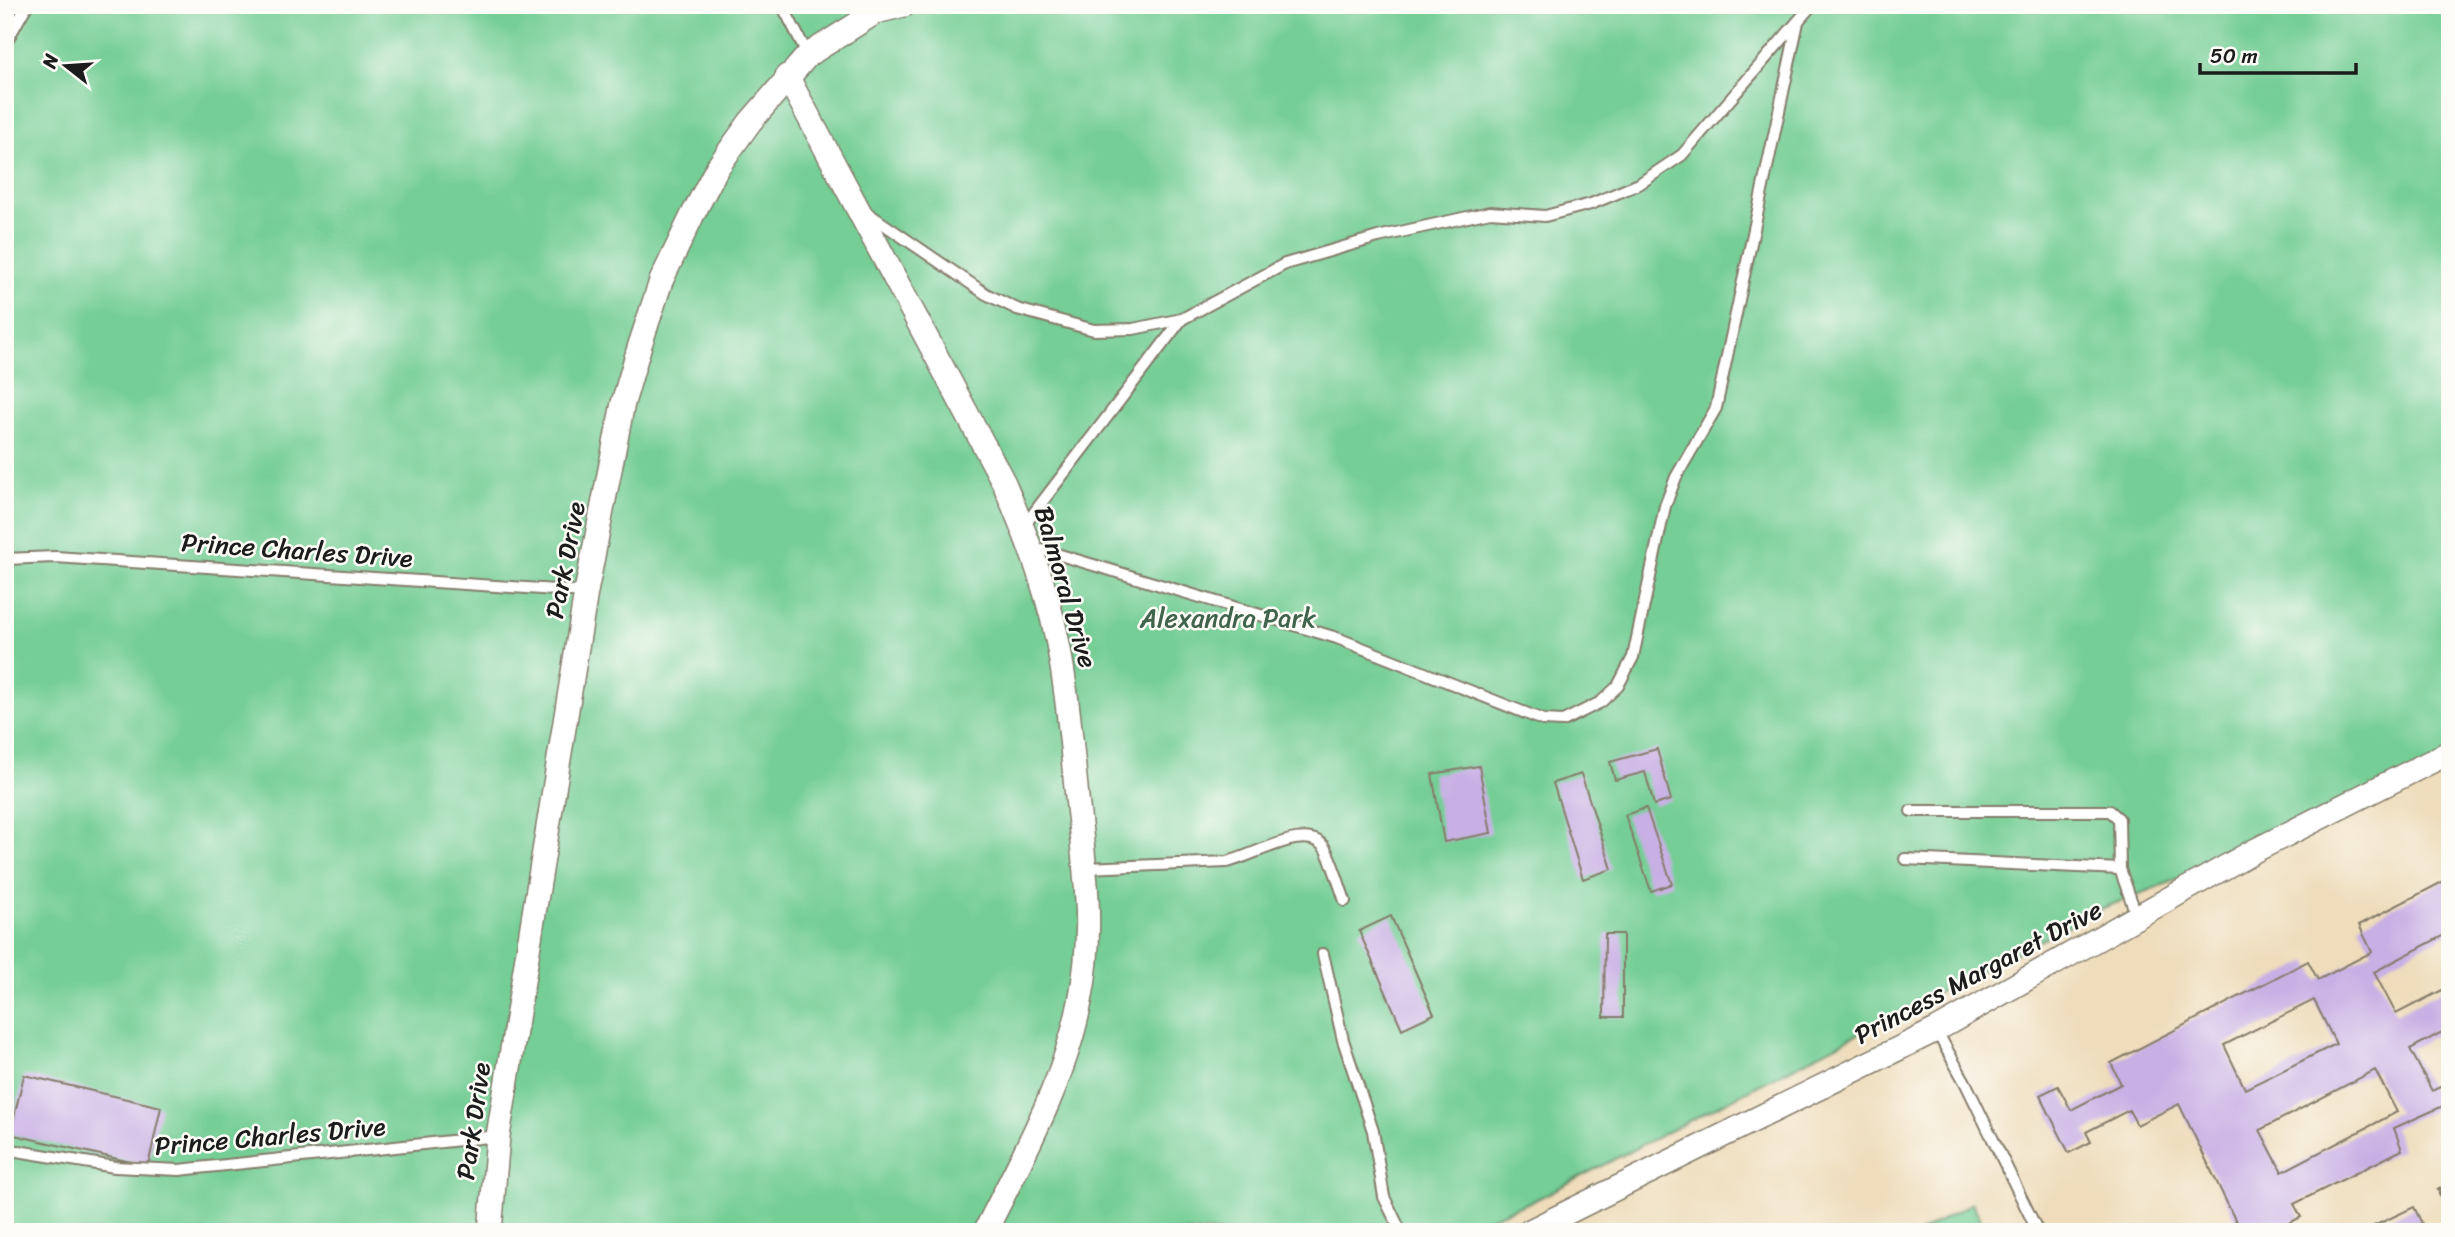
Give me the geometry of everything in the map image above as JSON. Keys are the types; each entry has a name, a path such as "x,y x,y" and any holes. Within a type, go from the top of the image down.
{"street":[{"name":"Park Drive","path":"490,1232 498,1136 586,592 623,403 661,281 717,168 787,76 808,55 867,9 904,5"},
{"name":"Balmoral Drive","path":"787,76 1004,483 1027,537 1056,635 1065,683 1086,868 1090,941 1080,1002 1067,1053 1035,1131 985,1232"},
{"name":"Princess Margaret Drive","path":"1528,1232 1936,1030 2252,852 2450,752"}],"lane":[{"path":"5,44 27,5"},
{"path":"782,5 808,55"},
{"path":"854,203 986,294 1017,309 1094,330 1133,330 1182,319 1298,260 1463,216 1490,212 1545,216 1591,204 1639,184 1682,155 1812,5"},
{"path":"1182,319 1027,537 1337,638 1543,720 1563,721 1601,702 1618,686 1633,657 1665,506 1676,477 1716,408 1798,22"},
{"name":"Prince Charles Drive","path":"5,559 30,556 83,559 586,592"},
{"path":"1911,811 2110,811 2119,819 2120,869 2137,917"},
{"path":"1086,868 1227,862 1248,858 1287,839 1307,836 1314,838 1325,848 1345,901"},
{"path":"1905,859 2120,869"},
{"path":"1323,954 1343,1040 1373,1130 1384,1197 1401,1232"},
{"path":"1936,1030 1966,1084 2038,1232"},
{"name":"Prince Charles Drive","path":"5,1149 115,1167 179,1170 498,1136"}],"path":[{"path":"2450,1183 2437,1189 2450,1204"}],"green space":[{"name":"Alexandra Park","path":"5,5 2450,5 2450,755 2367,807 2103,908 1537,1199 1455,1232 5,1232"},
{"path":"1972,1203 1988,1232 1920,1232"}],"building":[{"path":"1657,749 1671,800 1654,805 1645,772 1615,780 1610,762"},
{"path":"1479,766 1491,833 1444,842 1432,774"},
{"path":"1581,774 1612,869 1583,879 1553,783"},
{"path":"1646,808 1672,884 1651,891 1625,815"},
{"path":"2450,878 2450,932 2374,972 2396,1014 2450,986 2450,1028 2410,1049 2432,1091 2450,1082 2450,1103 2394,1128 2402,1150 2294,1204 2301,1217 2272,1232 2241,1232 2179,1104 2137,1125 2129,1110 2086,1132 2091,1142 2069,1153 2040,1095 2058,1086 2071,1110 2121,1084 2111,1063 2308,961 2318,980 2372,952 2359,925","holes":["2314,1000 2336,1044 2245,1089 2224,1045","2375,1070 2397,1112 2282,1172 2260,1130"]},
{"path":"1391,916 1434,1014 1402,1029 1359,931"},
{"path":"1605,934 1623,934 1623,1017 1604,1017"},
{"path":"24,1075 161,1107 148,1166 10,1134"},
{"path":"2414,1207 2426,1232 2361,1232"}]}
